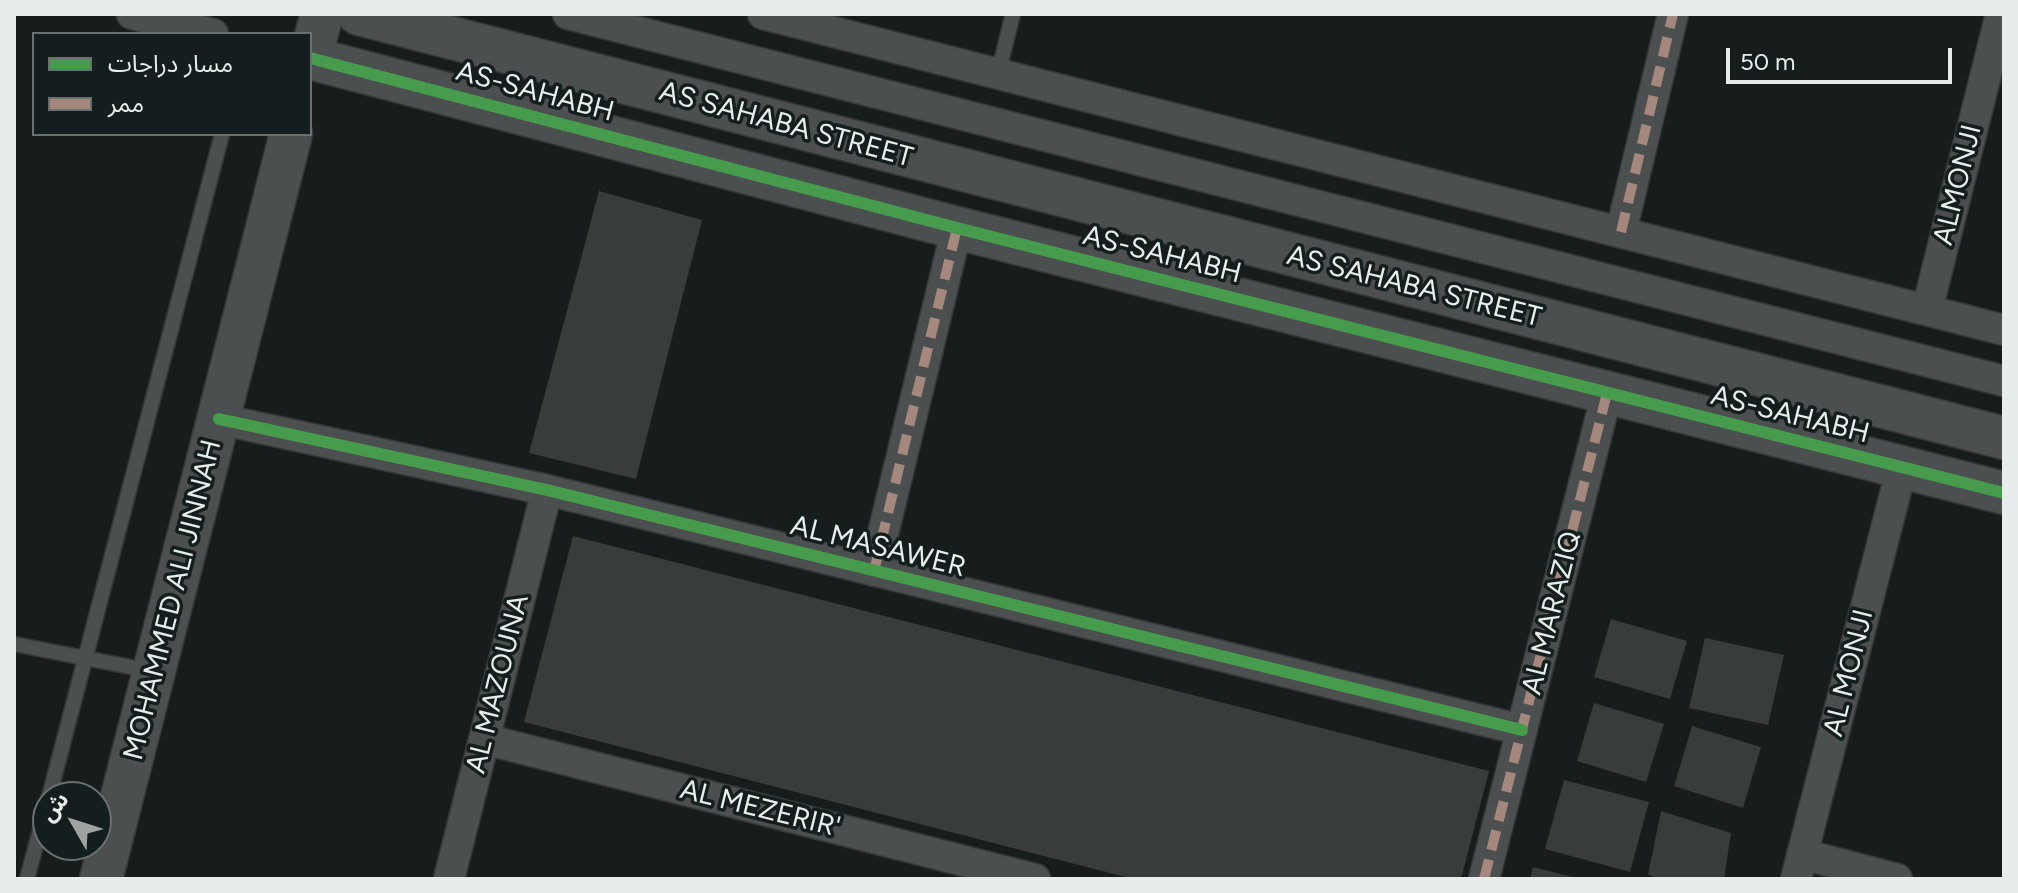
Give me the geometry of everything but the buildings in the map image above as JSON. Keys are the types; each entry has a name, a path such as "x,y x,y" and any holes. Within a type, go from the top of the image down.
{"street":[{"path":"132,14 205,32"},
{"path":"312,51 322,14"},
{"name":"AS SAHABA STREET","path":"359,14 2004,438"},
{"name":"AS SAHABA STREET","path":"568,14 2004,381"},
{"path":"763,14 2004,330"},
{"path":"1621,232 1673,14"},
{"name":"ALMONJI","path":"1927,310 2001,14"},
{"name":"AS-SAHABH","path":"312,59 957,228 2004,493"},
{"name":"MOHAMMED ALI JINNAH","path":"101,879 290,136"},
{"path":"874,571 957,228"},
{"name":"AL MARAZIQ","path":"1484,879 1607,393"},
{"name":"AL MASAWER","path":"219,419 547,490 1522,730"},
{"name":"AL MONJI","path":"1799,867 1902,467"},
{"name":"AL MAZOUNA","path":"449,879 547,490"},
{"name":"AL MEZERIR'","path":"484,739 1035,879"},
{"path":"1799,867 1897,879"}],"lane":[{"path":"998,74 1013,14"},
{"path":"53,781 221,136"},
{"path":"14,644 154,672"}],"marked path":[{"path":"1621,232 1673,14"},
{"path":"874,571 957,228"},
{"path":"1484,879 1607,393"}],"cycle path":[{"path":"312,59 957,228 2004,493"},
{"path":"219,419 547,490 1522,730"}]}
